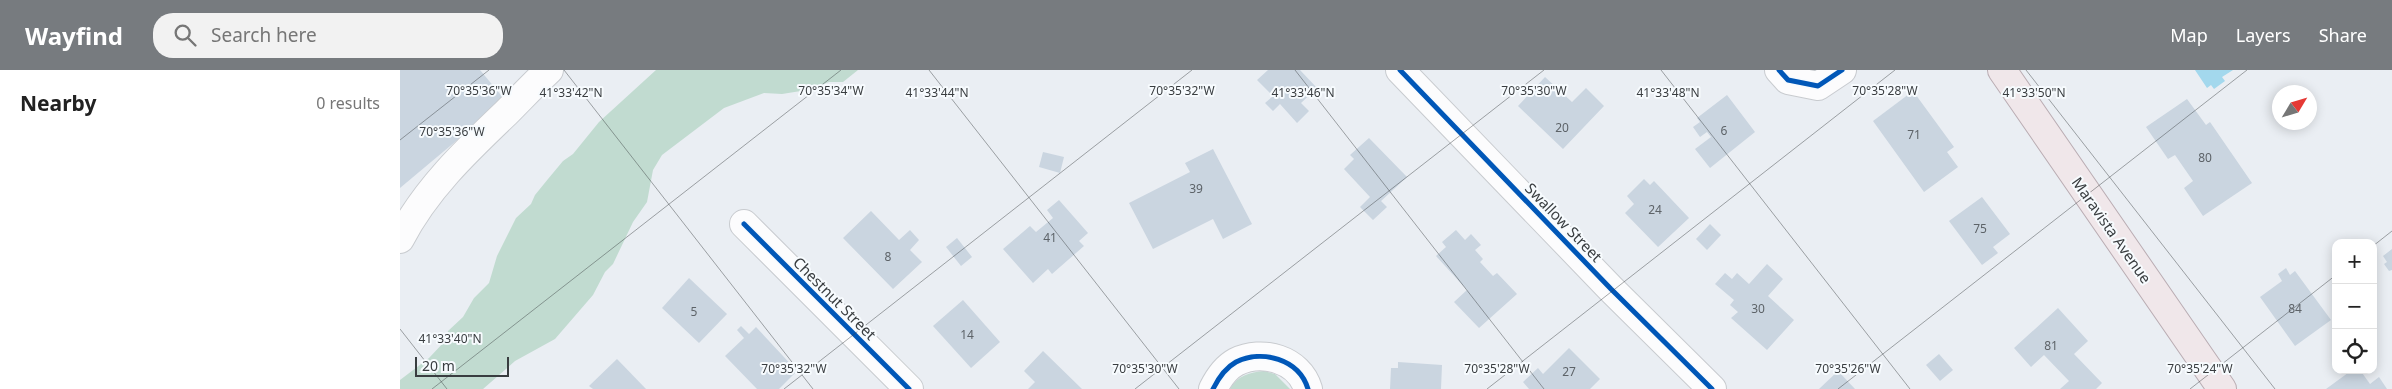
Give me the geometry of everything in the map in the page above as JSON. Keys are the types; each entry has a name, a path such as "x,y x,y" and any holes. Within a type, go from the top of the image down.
{"main road":[{"name":"Maravista Avenue","path":"2002,70 2222,389"}],"street":[{"path":"400,238 410,218 432,190 488,129 549,70"},
{"name":"Swallow Street","path":"1400,70 1605,282 1712,389"},
{"path":"1779,70 1788,80 1818,86 1842,70"},
{"name":"Chestnut Street","path":"744,224 909,389"},
{"path":"1213,389 1222,374 1234,363 1250,357 1267,356 1284,361 1297,371 1308,389"}],"green space":[{"path":"656,70 858,70 843,82 829,82 807,90 782,94 764,93 724,108 662,155 653,170 647,202 633,222 613,264 605,272 593,295 555,339 515,361 483,389 400,389 400,380 429,358 445,341 448,331 463,317 474,298 489,283 497,256 516,218 531,204 535,195 548,179 563,161 573,154 599,122"},
{"path":"1264,371 1275,374 1290,389 1230,389 1236,381 1244,376"}],"water":[{"path":"2195,70 2233,70 2222,77 2225,81 2214,89 2211,85 2207,88"}],"building":[{"path":"400,70 480,70 505,100 400,188"},
{"path":"1268,70 1300,70 1317,88 1301,103 1309,111 1297,123 1280,104 1273,111 1265,103 1273,96 1257,80"},
{"path":"1545,77 1572,102 1586,88 1604,106 1563,149 1518,106"},
{"path":"1913,91 1954,147 1947,152 1958,167 1924,192 1873,121"},
{"path":"1727,95 1755,132 1710,168 1695,149 1711,137 1707,132 1700,137 1693,127 1700,122 1697,118"},
{"path":"2187,99 2206,125 2210,122 2252,183 2203,216 2184,188 2193,181 2175,155 2168,159 2146,127"},
{"path":"1369,138 1407,177 1381,201 1387,207 1373,220 1360,207 1370,197 1344,169 1354,159 1350,155"},
{"path":"1213,149 1252,224 1223,239 1213,219 1153,249 1129,203 1190,172 1185,163"},
{"path":"1043,152 1064,157 1060,173 1039,167"},
{"path":"1644,179 1650,185 1654,181 1689,218 1658,247 1625,213 1634,204 1627,196"},
{"path":"1982,197 2010,234 1993,247 1998,253 1982,265 1949,221"},
{"path":"1059,200 1088,233 1079,241 1084,246 1052,274 1048,269 1033,283 1003,249 1030,226 1036,232 1053,218 1047,210"},
{"path":"871,211 899,240 910,230 919,240 910,250 922,262 893,289 843,238"},
{"path":"1710,224 1721,235 1707,250 1696,239"},
{"path":"1456,230 1465,240 1471,234 1481,245 1475,250 1483,259 1480,262 1493,276 1497,273 1517,294 1479,328 1454,302 1467,290 1436,256 1446,247 1442,242"},
{"path":"957,238 972,257 961,266 946,247"},
{"path":"2392,249 2392,270 2389,271 2384,264 2387,262 2383,256"},
{"path":"1767,264 1783,279 1768,296 1794,320 1767,350 1731,318 1738,312 1730,305 1734,300 1715,284 1725,273 1732,279 1737,273 1749,284"},
{"path":"2286,268 2290,275 2295,271 2331,320 2295,346 2260,297 2282,281 2278,274"},
{"path":"689,278 727,314 699,343 662,308"},
{"path":"963,300 1000,342 971,368 933,326"},
{"path":"2058,308 2088,341 2074,354 2102,383 2096,389 2060,389 2069,381 2044,355 2031,367 2014,348"},
{"path":"741,326 749,334 756,327 797,371 779,389 757,389 725,356 744,338 737,330"},
{"path":"1569,348 1600,379 1590,389 1529,389 1523,382 1538,368 1543,374"},
{"path":"1043,351 1082,389 1028,389 1035,382 1024,371"},
{"path":"1939,354 1953,370 1940,381 1926,365"},
{"path":"617,359 646,389 593,389 589,386"},
{"path":"1398,362 1442,365 1441,389 1390,389 1391,368 1398,368"},
{"path":"1838,371 1855,389 1819,389"},
{"path":"2347,374 2363,374 2370,384 2379,377 2387,389 2326,389"}],"cycle path":[{"path":"1400,70 1611,289 1712,389"},
{"path":"1779,70 1788,80 1818,86 1842,70"},
{"path":"744,224 909,389"},
{"path":"1213,389 1222,374 1232,364 1246,358 1257,357 1278,359 1288,364 1297,370 1308,389"}]}
